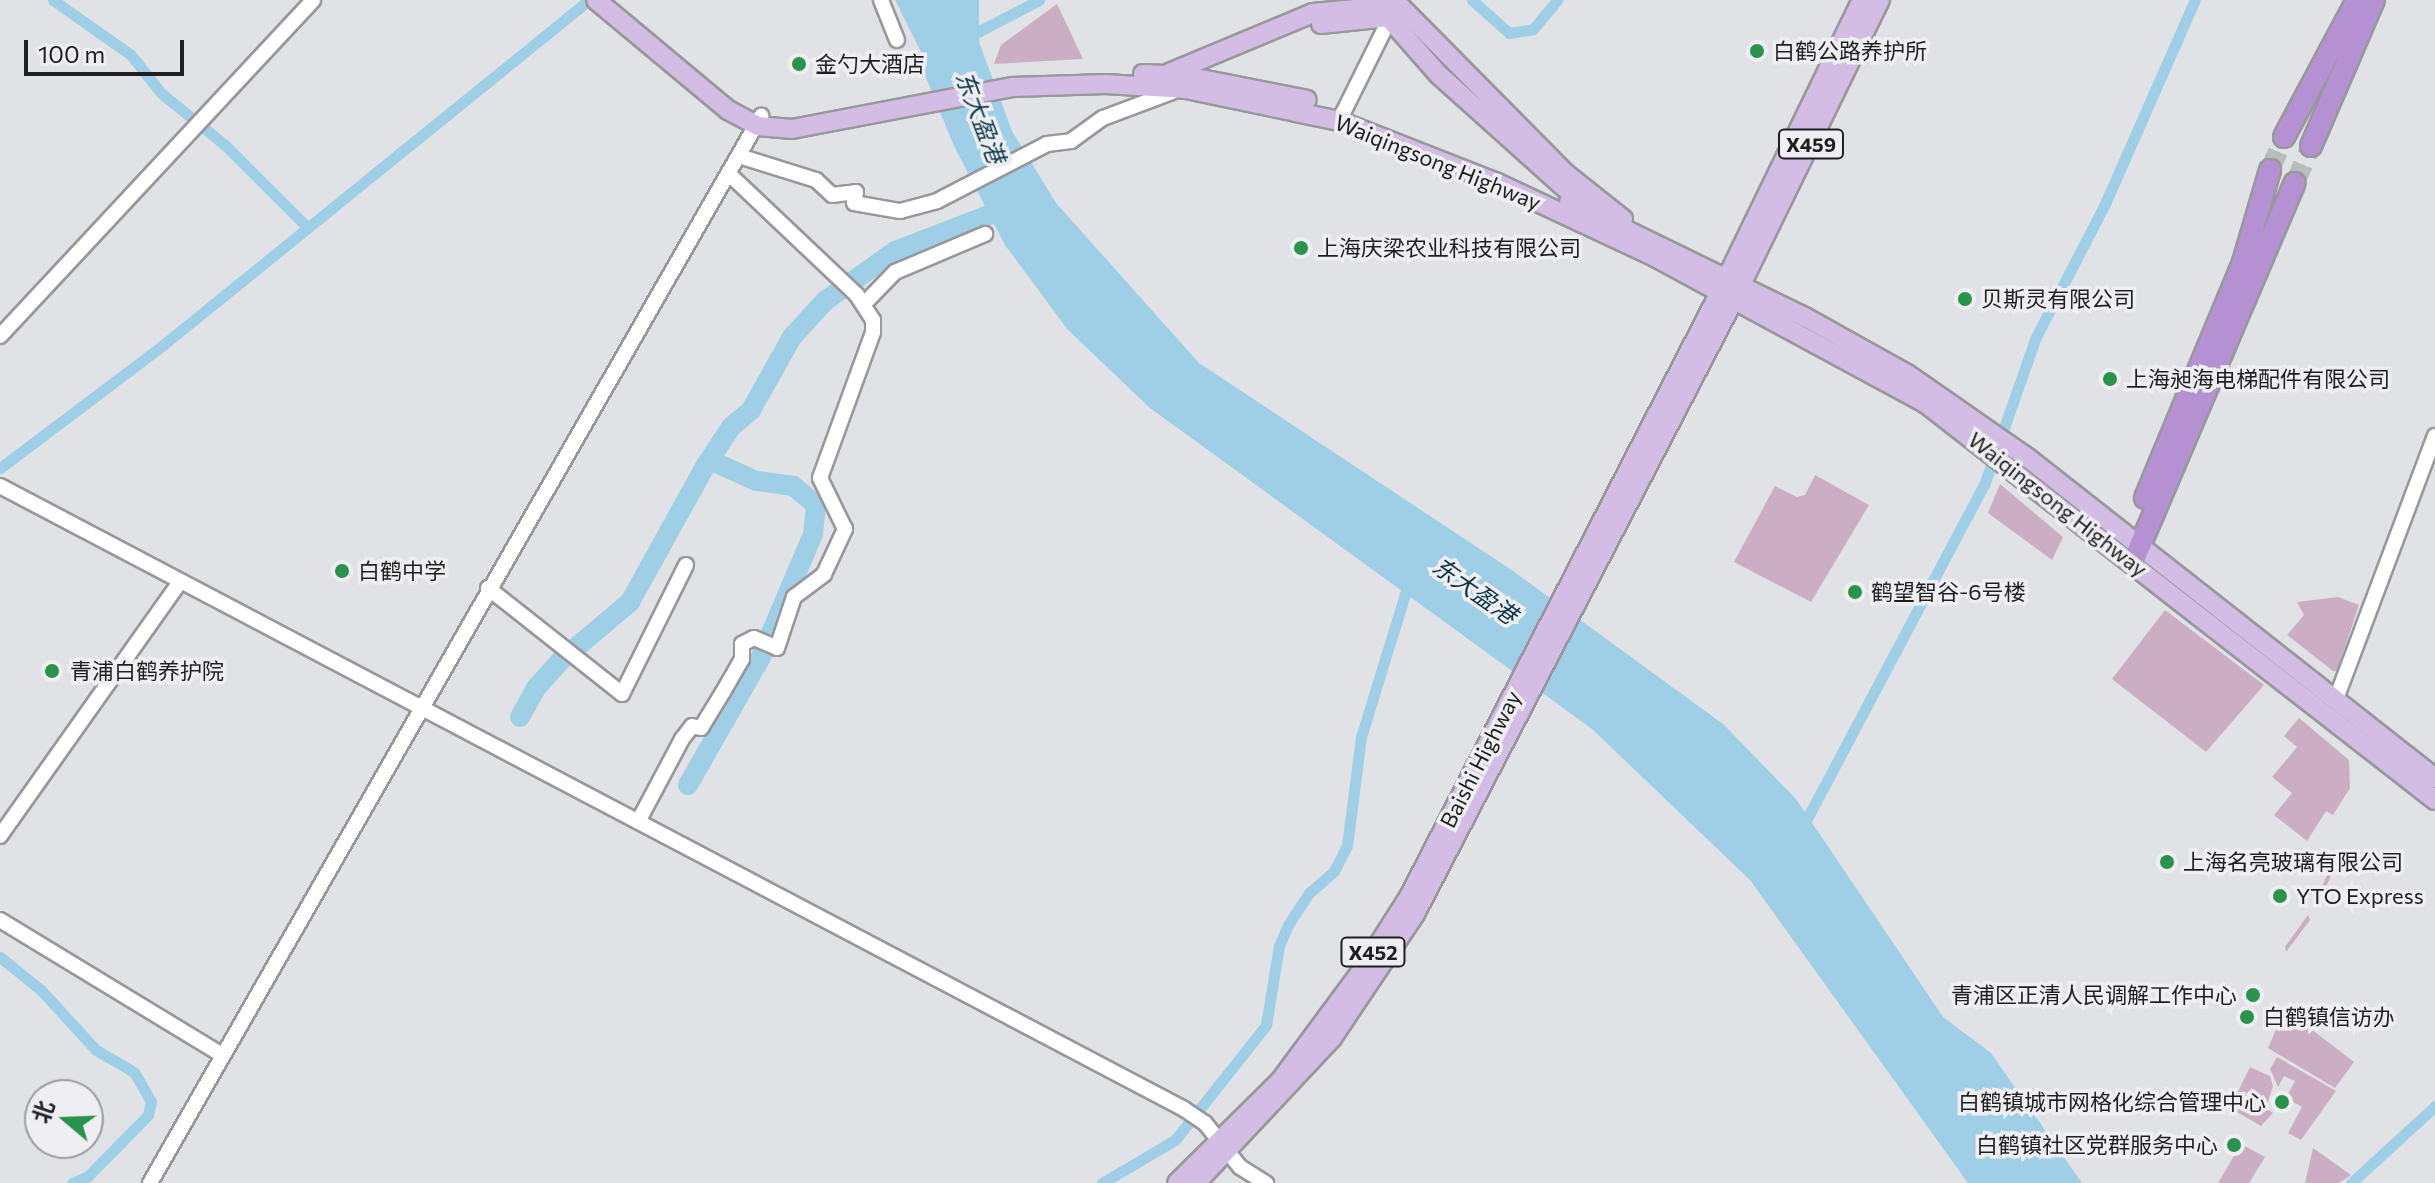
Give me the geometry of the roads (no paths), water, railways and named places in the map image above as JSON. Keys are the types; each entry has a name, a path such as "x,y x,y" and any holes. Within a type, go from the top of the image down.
{"highway":[{"path":"2284,137 2357,0"},
{"path":"2311,146 2374,0"},
{"path":"2130,550 2243,262 2270,170"},
{"path":"2130,550 2295,183"}],"main road":[{"name":"Waiqingsong Highway","path":"602,0 728,110 792,129 910,98 1013,81 1173,82 1267,89 1341,115 1419,137 1598,215 1650,247 1730,289 1869,351 2024,465 2435,800"},
{"name":"X459","path":"1730,289 1862,0"},
{"name":"X459","path":"1730,289 1880,0"},
{"name":"Waiqingsong Highway","path":"1389,5 1565,173 1650,247"},
{"name":"Waiqingsong Highway","path":"1389,5 1439,75 1504,137 1598,215"},
{"path":"1173,82 1270,35 1389,5"},
{"name":"Waiqingsong Highway","path":"1341,115 1650,247"},
{"name":"Baishi Highway","path":"1196,1183 1225,1148 1332,1038 1375,978 1442,863 1522,688 1730,289"},
{"name":"Waiqingsong Highway","path":"2130,550 2336,699 2435,778"},
{"name":"Baishi Highway","path":"1177,1183 1225,1148"}],"street":[{"path":"0,336 188,138 313,0"},
{"path":"881,0 897,40"},
{"path":"1341,115 1389,5"},
{"path":"739,156 816,180 832,195 856,192 854,203 881,210 920,208 1036,154 1047,144 1071,141 1116,112 1173,82"},
{"path":"150,1183 488,588 759,121"},
{"path":"639,820 682,739 692,726 701,728 723,692 742,659 742,644 760,640 777,648 794,597 824,574 845,529 820,478 873,332 873,320 839,276 729,174"},
{"path":"860,300 895,272 985,234"},
{"path":"2336,699 2435,436"},
{"path":"1,486 180,582 423,705 1184,1109 1205,1123 1240,1167 1266,1183"},
{"path":"488,588 622,694 686,565"},
{"path":"0,836 180,582"},
{"path":"0,920 222,1055"}],"water":[{"name":"东大盈港","path":"895,0 979,0 979,42 1012,131 1056,203 1199,363 1513,571 1723,724 1796,799 1943,1017 1991,1053 2082,1183 1968,1183 1750,880 1592,729 1150,408 1068,330 1005,245 954,146 924,73 925,60"}],"waterway":[{"path":"53,0 131,55 161,93 225,145 308,228"},
{"path":"0,468 163,345 589,0"},
{"path":"968,37 1039,0"},
{"path":"1472,0 1509,33 1533,29 1557,0"},
{"path":"1801,830 1984,485 2035,339 2104,206 2195,0"},
{"path":"520,717 536,688 560,661 630,602 706,465 731,427 751,410 792,337 825,301 895,251 989,215"},
{"path":"688,785 760,659 813,534 816,505 793,486 756,481 710,460"},
{"path":"1102,1183 1175,1140 1266,1025 1279,946 1288,925 1309,893 1334,871 1347,846 1361,737 1410,578"},
{"path":"0,957 41,990 96,1050 134,1072 151,1102 148,1115 88,1176 72,1183"},
{"path":"2351,1183 2435,1106"}],"tunnel":[{"path":"2270,170 2284,137"},
{"path":"2295,183 2311,146"}],"place":[{"name":"白鹤公路养护所","path":"1757,51"},
{"name":"金勺大酒店","path":"799,64"},
{"name":"上海庆梁农业科技有限公司","path":"1301,248"},
{"name":"贝斯灵有限公司","path":"1965,299"},
{"name":"上海昶海电梯配件有限公司","path":"2110,379"},
{"name":"白鹤中学","path":"342,571"},
{"name":"鹤望智谷-6号楼","path":"1855,592"},
{"name":"青浦白鹤养护院","path":"52,671"},
{"name":"上海名亮玻璃有限公司","path":"2167,862"},
{"name":"YTO Express","path":"2280,896"},
{"name":"青浦区正清人民调解工作中心","path":"2253,995"},
{"name":"白鹤镇信访办","path":"2247,1017"},
{"name":"白鹤镇城市网格化综合管理中心","path":"2282,1102"},
{"name":"白鹤镇社区党群服务中心","path":"2234,1145"}]}
